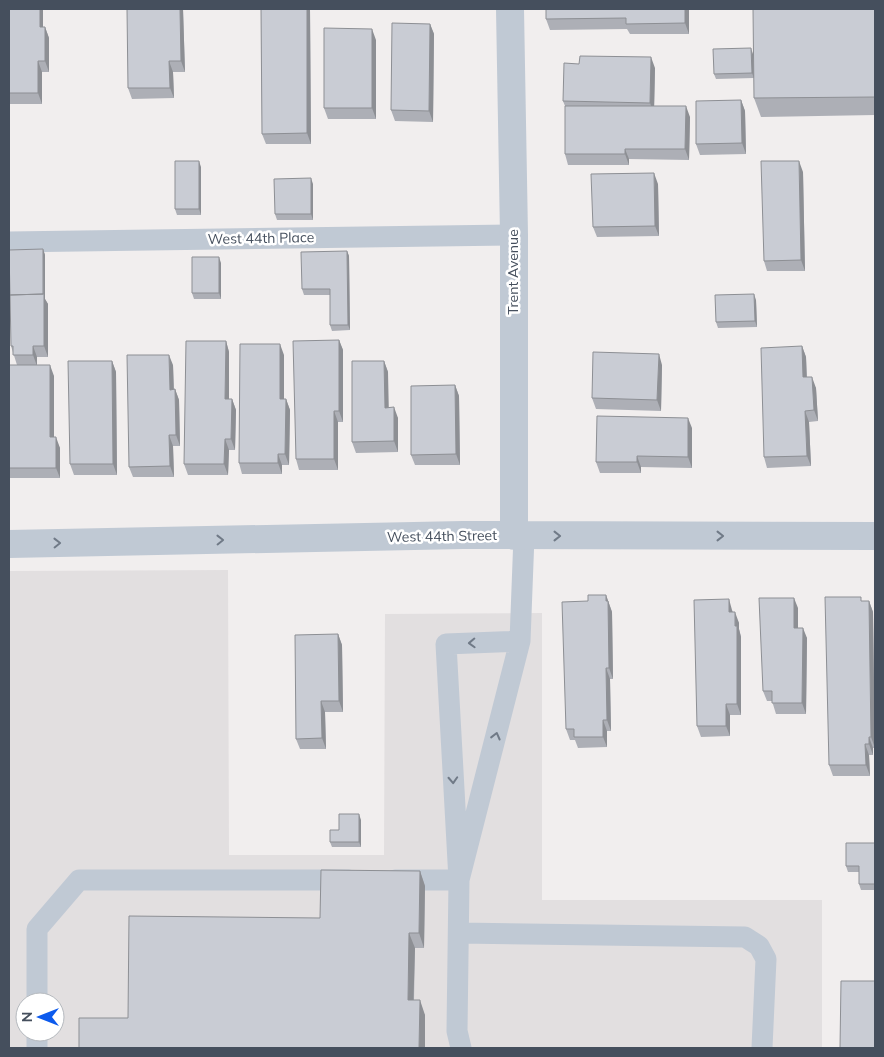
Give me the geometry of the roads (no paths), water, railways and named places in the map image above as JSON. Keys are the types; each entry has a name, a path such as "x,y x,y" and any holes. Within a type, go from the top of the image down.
{"street":[{"name":"Trent Avenue","path":"510,9 519,536"},
{"name":"West 44th Street","path":"9,544 519,536 875,536"}],"lane":[{"name":"West 44th Place","path":"9,242 514,235"},
{"path":"459,880 520,642 519,536"},
{"path":"461,1048 457,1031 459,880 446,644 520,642"},
{"path":"37,992 37,929 79,880 459,880"},
{"path":"459,933 745,937 759,946 766,960 762,1048"}]}
